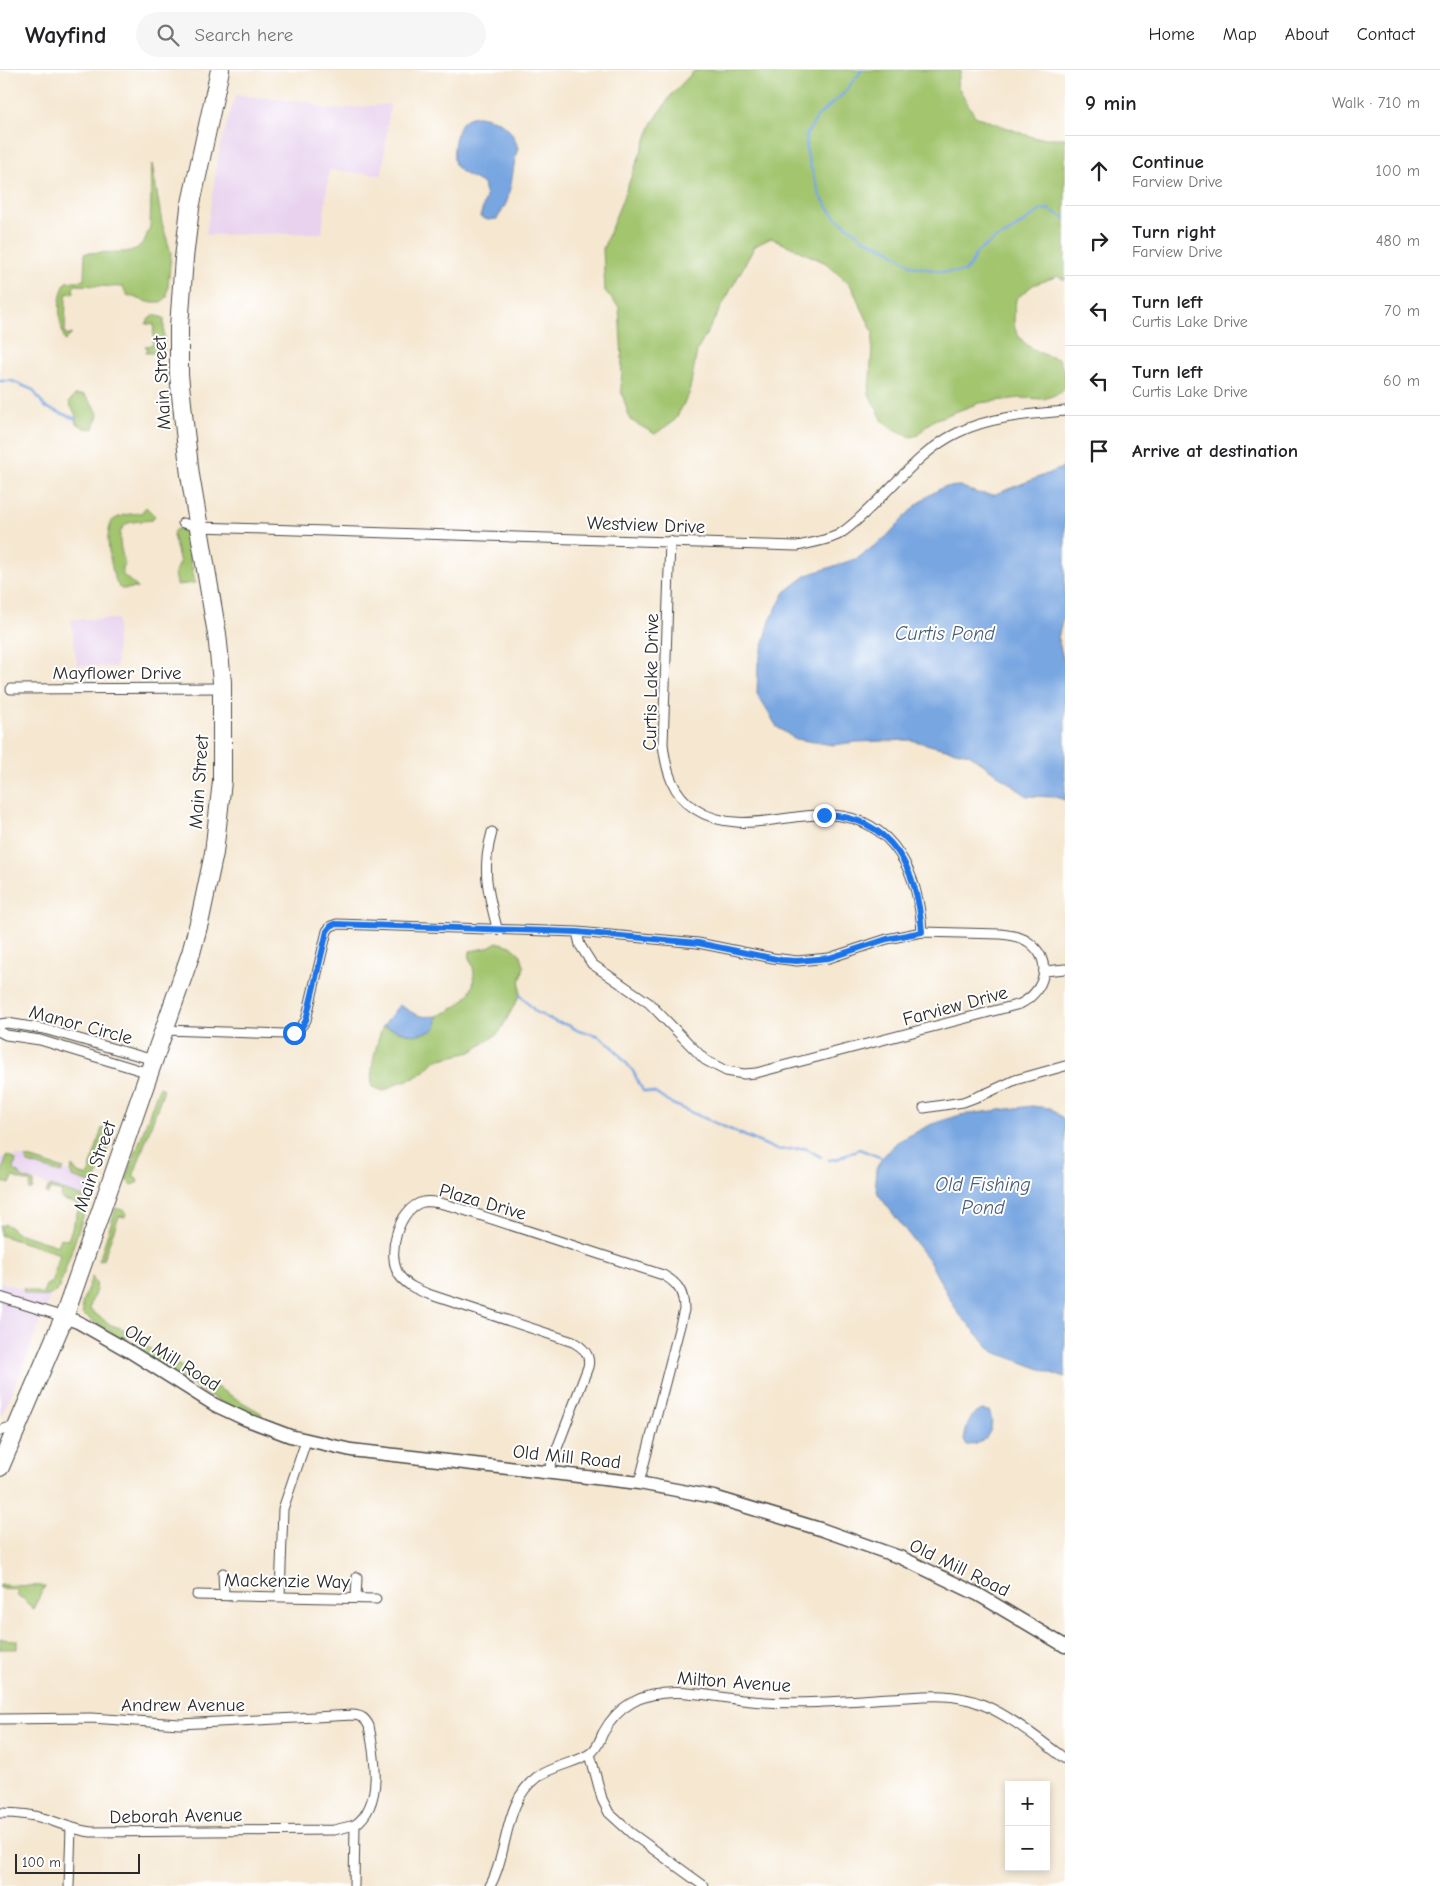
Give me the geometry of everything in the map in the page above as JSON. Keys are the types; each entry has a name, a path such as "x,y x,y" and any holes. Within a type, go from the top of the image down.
{"highway":[{"name":"Main Street","path":"0,1467 9,1429 64,1316 152,1066 193,944 214,853 222,781 222,688 217,634 191,525 190,475 179,374 179,327 190,208 220,70"}],"street":[{"name":"Westview Drive","path":"191,525 797,546 823,541 838,535 850,526 926,454 956,433 978,424 1028,414 1065,411"},
{"name":"Curtis Lake Drive","path":"670,541 663,744 669,778 677,794 693,808 711,818 724,822 748,823 803,816 832,815 859,821 875,829 893,845 907,866 918,897 922,932"},
{"name":"Mayflower Drive","path":"11,689 222,688"},
{"path":"492,832 486,854 486,873 497,928"},
{"path":"164,1030 286,1034 297,1032 306,1020 327,931 335,924 577,932 698,943 781,960 797,961 829,958 887,939 922,932 1000,934 1021,938 1034,947 1039,955 1044,971 1065,969"},
{"name":"Farview Drive","path":"577,932 580,945 592,964 649,1003 705,1060 726,1071 744,1074 756,1073 1020,1004 1030,998 1039,987 1044,971"},
{"name":"Manor Circle","path":"0,1024 7,1023 44,1029 152,1066"},
{"name":"Manor Circle","path":"0,1032 6,1035 40,1040 152,1066"},
{"path":"924,1108 963,1102 1015,1080 1065,1066"},
{"name":"Plaza Drive","path":"548,1472 588,1367 587,1353 574,1342 428,1294 406,1282 396,1268 393,1255 394,1246 402,1222 415,1205 431,1202 458,1208 662,1274 678,1285 684,1300 684,1310 639,1483"},
{"path":"0,1297 64,1316"},
{"name":"Old Mill Road","path":"64,1316 129,1351 227,1411 271,1430 306,1441 351,1450 639,1483 714,1498 784,1517 875,1548 932,1572 979,1595 1065,1646"},
{"path":"280,1596 283,1509 306,1441"},
{"path":"224,1573 224,1595"},
{"path":"356,1598 357,1577"},
{"name":"Mackenzie Way","path":"197,1595 376,1599"},
{"name":"Milton Avenue","path":"590,1754 610,1721 624,1707 642,1698 668,1692 784,1703 930,1696 965,1699 998,1712 1064,1758"},
{"name":"Andrew Avenue","path":"0,1720 92,1718 180,1724 353,1715 365,1718 371,1734 375,1780 374,1792 368,1809 362,1819 355,1825"},
{"path":"490,1886 500,1863 512,1814 524,1790 544,1772 590,1754 602,1799 609,1812 631,1833 704,1886"},
{"name":"Deborah Avenue","path":"0,1813 36,1816 71,1828 91,1832 324,1830 342,1829 355,1825"},
{"path":"354,1886 355,1825"},
{"path":"69,1886 71,1828"}],"shaded area":[{"path":"236,95 310,102 326,110 390,104 382,175 329,170 322,233 206,235 220,146"},
{"path":"71,619 118,619 116,667 77,665"},
{"path":"15,1155 91,1179 85,1197 4,1171 0,1182 0,1157 16,1159"},
{"path":"0,1282 43,1295 52,1292 3,1413 0,1416"}],"green space":[{"path":"695,70 961,70 957,85 975,116 1035,138 1065,138 1065,280 1058,276 1033,285 1016,299 1014,323 1019,337 1024,343 1045,355 1059,359 1065,374 1065,389 1044,399 1020,398 979,403 934,420 918,435 911,437 892,428 883,421 869,394 873,332 851,286 826,263 771,238 755,246 697,351 689,394 675,420 655,434 630,420 621,390 622,359 619,307 605,291 603,249 652,124 672,94"},
{"path":"152,164 162,223 171,253 167,297 161,302 148,302 127,295 123,287 76,285 73,288 74,293 66,294 65,332 67,336 72,334 65,341 60,319 61,296 66,282 84,280 85,253 126,252 136,249 144,242 150,227"},
{"path":"154,315 164,318 164,353 145,353 148,350 145,346 153,345 154,324 146,324 150,317"},
{"path":"75,395 84,395 95,407 98,414 94,429 84,428 75,422 75,414 69,402"},
{"path":"146,507 155,516 152,520 126,524 120,534 125,565 121,568 124,571 122,574 138,588 121,589 113,573 110,557 108,538 111,522 122,516 141,513"},
{"path":"177,529 185,532 195,583 177,585 175,572 180,563 173,535"},
{"path":"497,942 511,946 521,955 524,966 520,983 520,995 499,1033 471,1052 436,1060 425,1071 414,1078 398,1083 384,1091 372,1087 374,1056 383,1026 413,1035 436,1027 437,1016 451,1010 468,996 474,974 470,951 487,948"},
{"path":"159,1087 164,1089 133,1177 137,1179 138,1183 132,1185 126,1180"},
{"path":"102,1128 114,1132 94,1184 72,1177 72,1166 78,1173 88,1176"},
{"path":"7,1155 16,1160 14,1169 22,1177 34,1182 32,1190 29,1190 31,1183 13,1177 10,1184 3,1182 0,1192 0,1180"},
{"path":"25,1157 64,1169 61,1173 28,1163"},
{"path":"51,1186 89,1199 59,1288 47,1296 38,1296 24,1292 23,1288 43,1294 46,1285 51,1283 60,1254 0,1235 0,1225 4,1226 4,1224 11,1227 14,1232 58,1246 61,1238 68,1240 80,1205 61,1199 62,1192 50,1189 48,1195 46,1194"},
{"path":"116,1208 125,1211 126,1215 125,1217 119,1216 103,1260 99,1261"},
{"path":"92,1277 95,1280 96,1288 90,1310 111,1325 130,1331 129,1338 121,1339 82,1314 82,1304"},
{"path":"142,1345 261,1413 262,1416 255,1418 215,1399 141,1353"},
{"path":"0,1585 45,1586 33,1609 24,1599 17,1596 17,1589 0,1588"},
{"path":"0,1639 17,1640 17,1649 0,1649"}],"water":[{"path":"479,116 500,122 505,126 518,148 508,198 497,219 488,220 480,217 486,197 483,184 457,168 454,159 454,145 459,127 464,121"},
{"name":"Curtis Pond","path":"1065,467 1065,618 1062,622 1058,638 1065,665 1065,800 1055,797 1027,796 969,754 911,740 856,742 833,745 795,739 777,727 757,694 758,663 771,618 785,592 807,575 858,558 886,537 913,508 943,487 960,486 977,493 993,495"},
{"path":"399,1005 420,1016 437,1016 436,1027 432,1031 413,1035 383,1026"},
{"name":"Old Fishing Pond","path":"1032,1106 1050,1108 1065,1120 1065,1378 994,1352 958,1313 929,1261 878,1194 875,1180 876,1169 882,1158 897,1142 932,1124 960,1115"},
{"path":"982,1410 989,1411 992,1424 991,1429 988,1435 980,1442 974,1445 967,1445 964,1440 967,1426 973,1415"}],"waterway":[{"path":"862,70 843,94 819,115 806,135 806,148 820,195 839,220 863,238 891,251 912,266 944,272 964,272 970,266 976,253 1041,210 1048,209 1065,218"},
{"path":"0,381 12,381 33,390 45,407 76,419"},
{"path":"520,995 536,1012 556,1022 599,1036 612,1046 633,1071 643,1091 655,1093 668,1102 777,1150 805,1148 821,1157"},
{"path":"829,1160 837,1159 859,1149 882,1158"}],"route":[{"path":"294,1033 302,1027 306,1020 327,931 335,924 577,932 698,943 781,960 797,961 838,956 887,939 922,932 921,912 913,879 903,859 888,839 875,829 859,821 840,816 824,815"}]}
